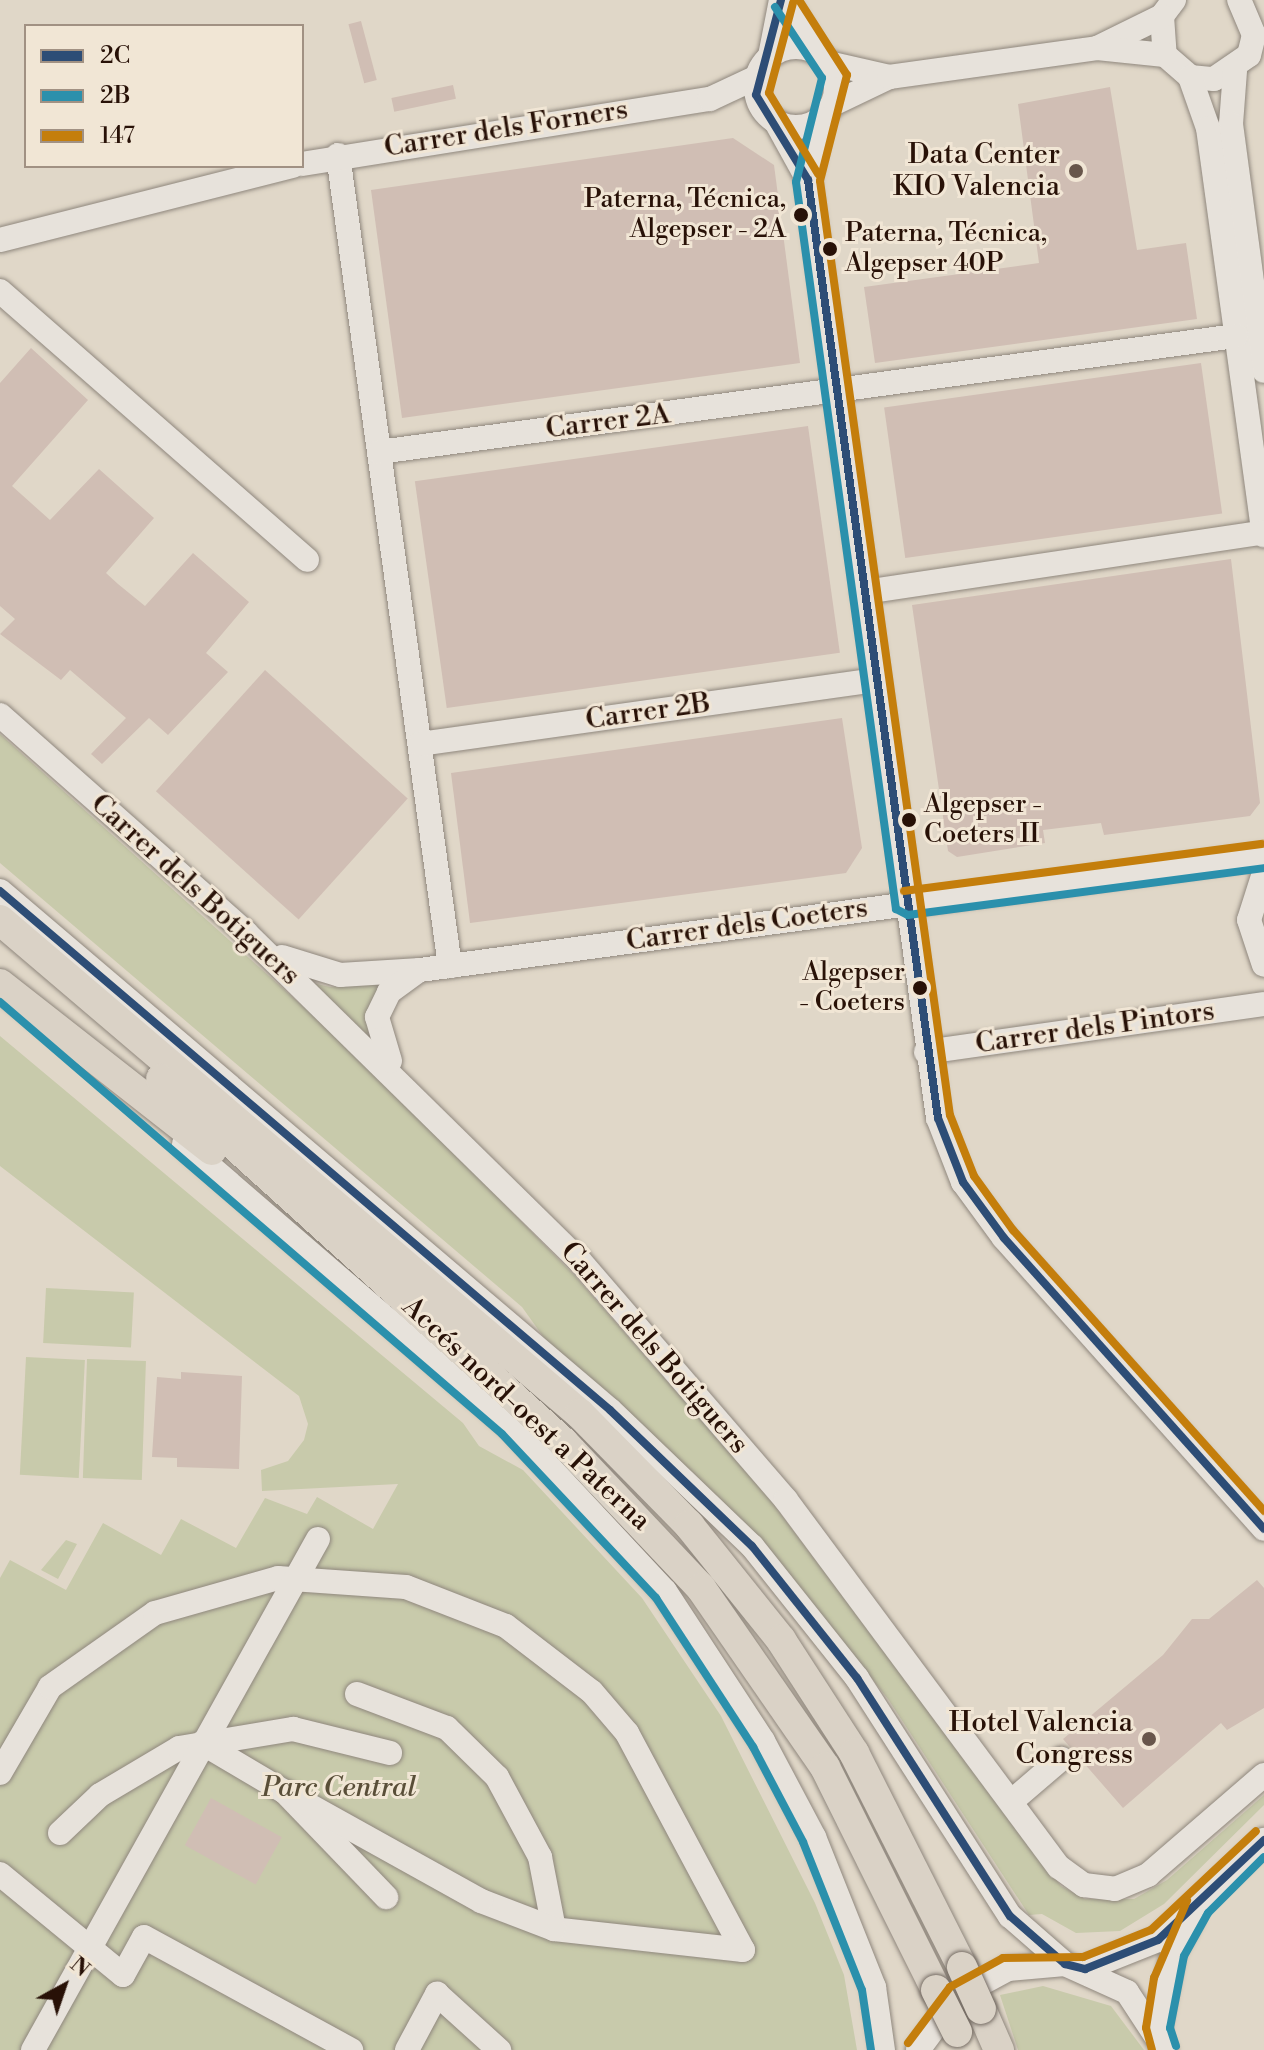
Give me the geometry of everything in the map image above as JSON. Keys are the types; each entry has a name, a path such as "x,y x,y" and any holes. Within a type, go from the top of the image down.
{"main road":[{"path":"0,900 242,1122"},
{"name":"Accés nord-oest a Paterna","path":"0,920 242,1122 580,1414 689,1525 781,1640 847,1742 962,1967 999,2050"},
{"name":"Accés nord-oest a Paterna","path":"0,932 504,1390 657,1537 747,1646 825,1767 961,2041"},
{"path":"0,985 504,1390"}],"street":[{"path":"783,0 770,56 757,77 770,117 808,180 926,1052 938,1118 963,1182 1262,1525"},
{"path":"783,0 823,58 827,112 808,180"},
{"path":"1239,0 1254,35 1235,71 1231,124 1264,371"},
{"path":"1097,48 1168,8"},
{"path":"1165,55 1168,8"},
{"path":"770,56 794,48 889,77"},
{"path":"770,117 799,128 889,77 1097,48 1165,55 1190,77 1208,128 1264,534 864,592"},
{"path":"1190,77 1235,71"},
{"name":"Carrer dels Forners","path":"304,164 338,155 710,99 757,77"},
{"name":"Carrer dels Forners","path":"710,99 770,117"},
{"path":"338,155 450,966"},
{"path":"0,240 285,168"},
{"path":"0,291 307,560"},
{"name":"Carrer 2A","path":"379,452 1236,336"},
{"name":"Carrer 2B","path":"420,744 876,680"},
{"name":"Carrer dels Botiguers","path":"0,715 246,933 413,1092 579,1260 710,1409 1012,1801 1059,1867 1084,1885 1115,1889 1148,1875 1264,1775"},
{"name":"Carrer dels Coeters","path":"246,933 316,972 420,970 1264,856"},
{"path":"1264,873 1249,920 1264,965"},
{"path":"0,891 610,1410 752,1546 857,1678 1010,1916 1075,1966 1127,1992 1161,2040"},
{"name":"Carrer dels Coeters","path":"413,1092 376,1031 389,992 420,970"},
{"path":"0,985 510,1425 665,1591 763,1741 814,1837 874,1987 883,2050"},
{"name":"Carrer dels Pintors","path":"926,1052 1264,1004"},
{"path":"33,2050 318,1539"},
{"path":"0,1773 50,1687 99,1645 215,1590 295,1578 406,1587 506,1626 551,1656 627,1733 743,1950 554,1929 481,1901 202,1743"},
{"path":"357,1694 447,1728 497,1777 540,1857 554,1929"},
{"path":"60,1833 144,1764 202,1743 293,1729 390,1753"},
{"path":"1012,1801 1061,1759"},
{"path":"285,1792 386,1897"},
{"path":"918,2050 958,1996 1008,1969 1075,1966 1136,1953 1198,1906 1264,1840"},
{"path":"0,1874 123,1975 144,1937 351,2050"},
{"path":"1161,2040 1173,1952 1198,1906"},
{"path":"407,2050 437,1994 499,2050"}],"green space":[{"path":"0,734 358,1056 574,1275 765,1493 1061,1886 1085,1899 1134,1899 1167,1880 1264,1795 1264,1805 1164,1904 1120,1931 1076,1933 1042,1914 1029,1915 888,1699 761,1539 547,1342 522,1307 0,863"},
{"path":"382,982 367,1036 312,983 330,987"},
{"name":"Parc Central","path":"0,1036 463,1423 479,1446 523,1470 642,1598 721,1716 815,1903 844,1975 857,2050 0,2050 0,1578 10,1560 66,1590 103,1523 161,1555 181,1519 236,1548 265,1498 307,1514 317,1497 373,1529 398,1484 262,1491 261,1470 288,1461 304,1440 308,1424 299,1396 0,1166"},
{"path":"46,1288 134,1293 131,1348 43,1343"},
{"path":"26,1357 85,1360 79,1478 20,1475"},
{"path":"87,1359 146,1361 142,1480 83,1478"},
{"path":"66,1540 77,1544 58,1579 41,1570"},
{"path":"1043,1986 1111,2006 1144,2050 1018,2050 1000,1995"}],"building":[{"path":"361,21 377,80 364,83 348,24"},
{"path":"453,85 456,99 394,112 391,98"},
{"path":"1110,87 1137,250 1186,243 1197,319 875,363 864,287 1039,263 1018,104"},
{"path":"733,138 774,165 800,363 402,418 371,190"},
{"path":"31,348 88,400 12,486 50,520 99,469 154,518 106,573 118,584 145,606 193,553 249,602 206,653 228,672 168,735 149,718 102,764 91,754 126,718 70,670 61,680 0,634 15,619 0,606 0,383"},
{"path":"1201,363 1222,514 905,558 884,408"},
{"path":"808,426 840,653 447,708 415,481"},
{"path":"1231,559 1260,803 1250,816 1104,835 1101,823 1043,830 1045,843 957,857 948,851 912,605"},
{"path":"265,670 408,798 299,920 156,791"},
{"path":"842,718 862,848 846,873 470,923 451,773"},
{"path":"181,1372 242,1376 239,1469 177,1467 177,1458 152,1457 157,1377 181,1379"},
{"path":"1257,1580 1264,1588 1264,1708 1227,1730 1221,1723 1123,1808 1063,1739 1163,1655 1192,1619 1209,1619"},
{"path":"211,1798 282,1837 256,1884 185,1845"}],"transit line":[{"name":"2C","path":"781,0 756,95 808,180 938,1118 963,1182 1004,1238 1264,1529"},
{"name":"147","path":"799,0 847,75 820,181 950,1115 974,1176 1013,1230 1264,1511"},
{"name":"147","path":"793,3 769,93 818,174"},
{"name":"2B","path":"775,7 822,78 796,182 896,909 908,915 1264,868"},
{"name":"147","path":"904,891 1262,844"},
{"name":"2C","path":"0,891 610,1410 752,1546 857,1678 1010,1916 1065,1964 1085,1969 1158,1940 1264,1840"},
{"name":"2B","path":"0,1002 502,1434 656,1598 753,1747 803,1842 862,1990 871,2050"},
{"name":"147","path":"908,2043 950,1987 1003,1958 1083,1957 1151,1930 1256,1831"},
{"name":"2B","path":"1176,2046 1170,2028 1184,1956 1208,1913 1264,1857"},
{"name":"147","path":"1152,2050 1146,2028 1154,1978 1187,1901"}],"place":[{"name":"Data Center KIO Valencia","path":"1076,171"},
{"name":"Paterna, Técnica, Algepser - 2A","path":"801,215"},
{"name":"Paterna, Técnica, Algepser 40P","path":"830,249"},
{"name":"Algepser - Coeters II","path":"909,820"},
{"name":"Algepser - Coeters","path":"920,988"},
{"name":"Hotel Valencia Congress","path":"1149,1739"}]}
